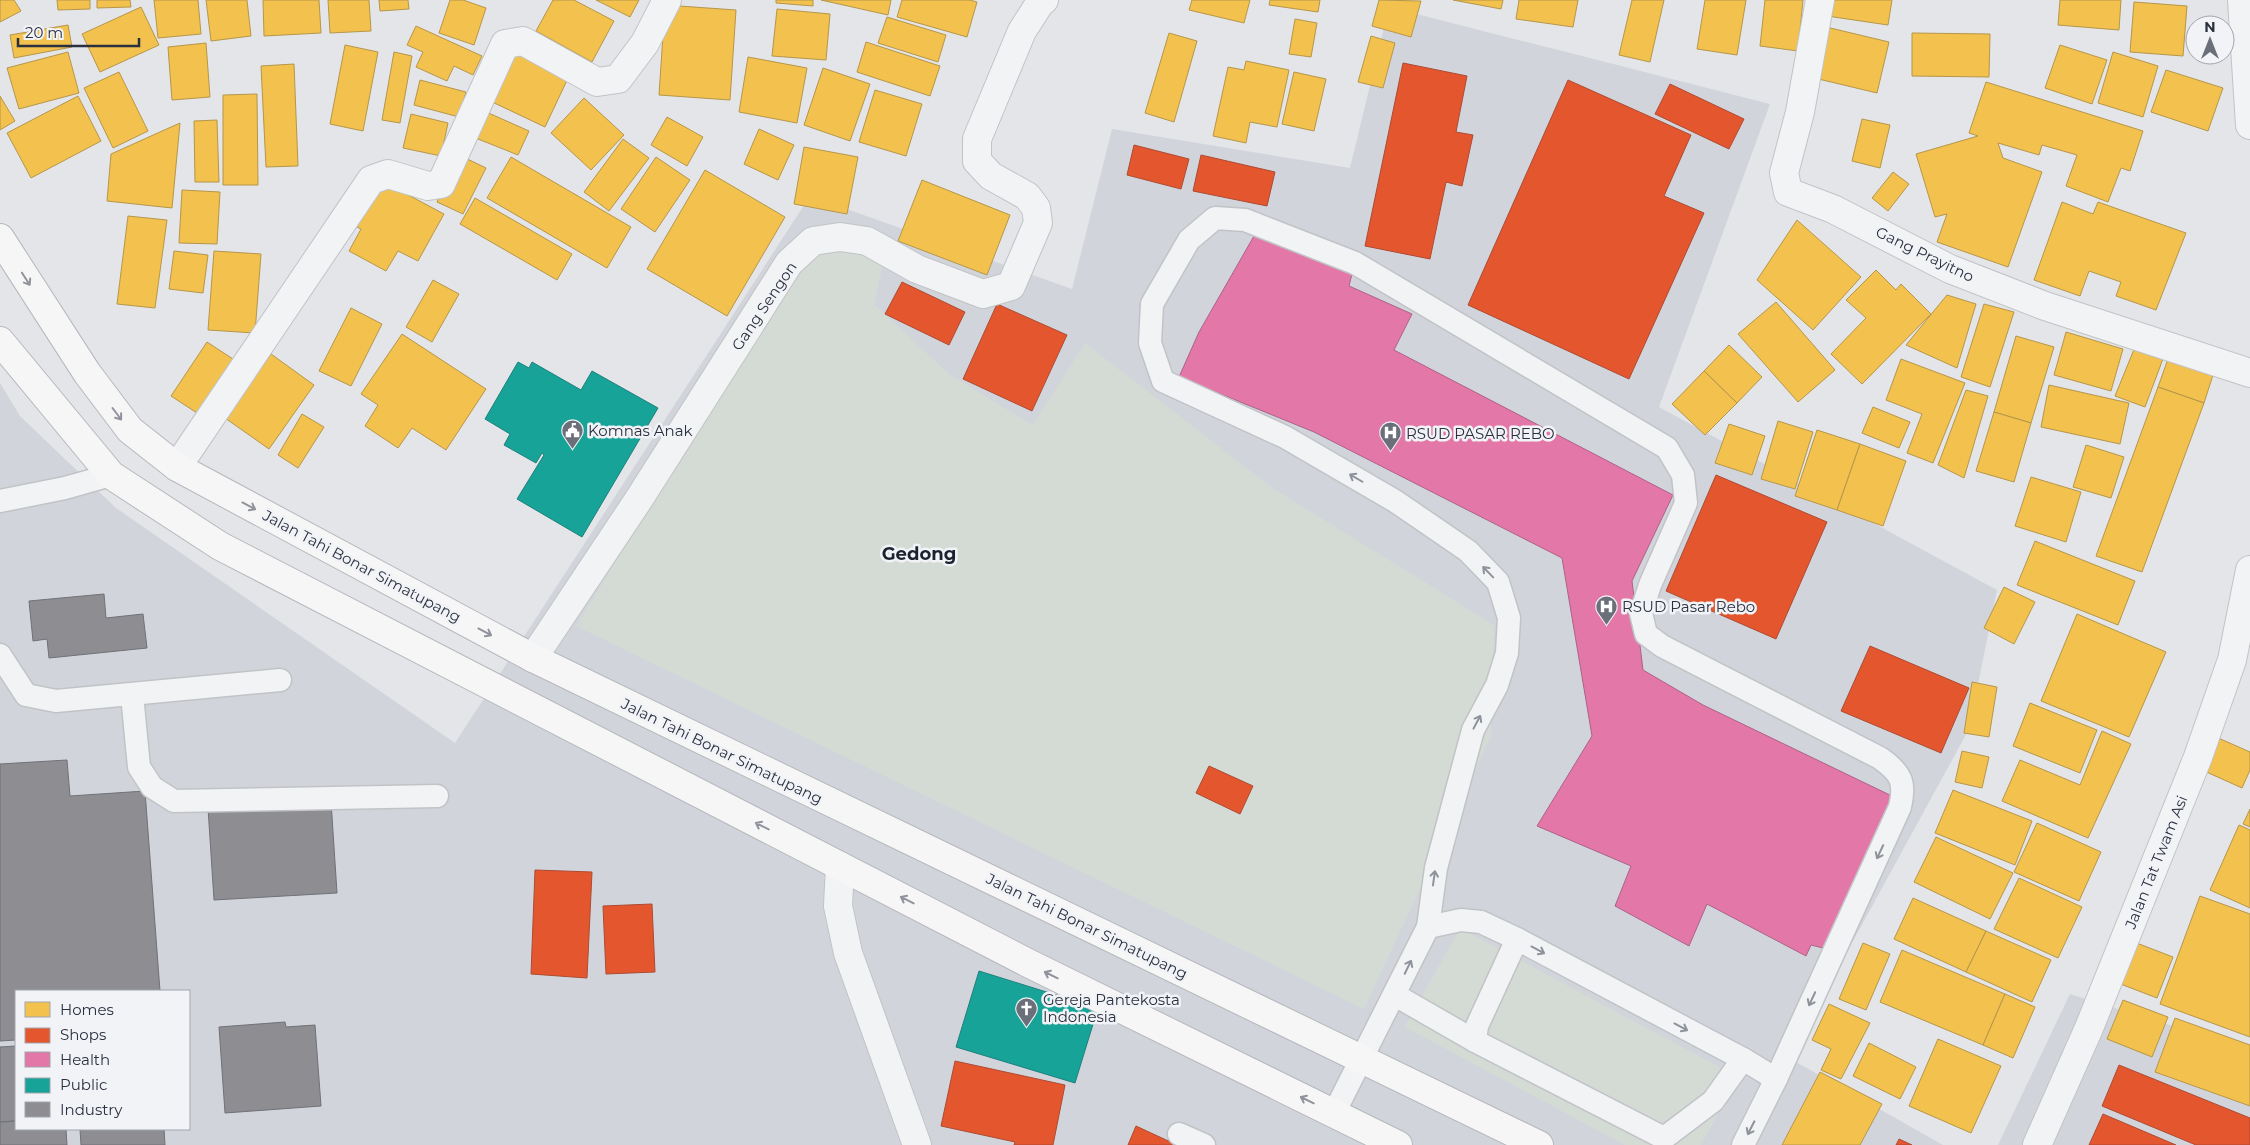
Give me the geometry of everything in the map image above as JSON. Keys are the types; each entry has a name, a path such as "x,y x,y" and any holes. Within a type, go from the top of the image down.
{"highway":[{"name":"Jalan Tahi Bonar Simatupang","path":"0,238 87,373 130,430 177,467 533,658 704,743 1362,1058 1539,1145"},
{"path":"1,344 110,475 220,546 1028,964 1398,1145"}],"street":[{"path":"177,467 371,180 388,174 428,186 441,184 505,44 523,42 597,82 618,79 645,43 668,0"},
{"name":"Gang Sengon","path":"533,658 639,499 790,263 813,241 840,237 867,241 917,269 983,294 1011,286 1038,223 1036,208 1027,196 992,176 977,161 977,139 1022,31 1040,3 1044,0"},
{"name":"Gang Prayitno","path":"1820,0 1800,112 1784,173 1788,192 1834,209 1950,270 2045,306 2250,373"},
{"path":"2242,0 2250,125"},
{"name":"Jalan Tat Twam Asi","path":"2037,1145 2089,1028 2198,757 2232,660 2250,570"},
{"path":"840,866 838,906 848,953 917,1145"}],"lane":[{"path":"1334,1113 1428,927 1436,868 1473,730 1497,685 1507,653 1509,618 1498,582 1468,551 1452,540 1395,502 1285,437 1163,381 1150,343 1152,304 1189,240 1215,218 1245,220 1355,263 1667,448 1683,475 1686,503 1650,585 1641,613 1646,634 1662,646 1880,758 1892,766 1902,779 1903,794 1900,807 1776,1080 1743,1145"},
{"path":"0,500 65,488 110,475"},
{"path":"0,655 26,694 56,701 280,680"},
{"path":"132,695 139,767 152,787 174,800 437,796"},
{"path":"1428,927 1461,920 1480,922 1517,939 1743,1059 1776,1080"},
{"path":"1474,1041 1477,1026 1517,939"},
{"path":"1395,995 1474,1041 1670,1142 1713,1101 1743,1059"},
{"path":"1179,1134 1204,1145"}],"shaded area":[{"path":"1389,7 1770,104 1659,407 1997,590 1969,729 1789,1058 1943,1145 0,1145 0,383 20,416 116,508 455,743 810,196 1072,289 1112,129 1350,168"},
{"path":"829,237 883,264 874,304 949,374 1033,425 1085,343 1274,489 1494,625 1491,736 1364,1009 576,626 773,308"},
{"path":"1460,928 1738,1077 1701,1145 1625,1145 1405,1027"},
{"path":"2070,994 2250,1050 2250,1145 1998,1145"}],"building: Homes":[{"path":"0,0 14,0 21,11 0,22"},
{"path":"57,0 90,0 90,9 58,10"},
{"path":"97,0 130,0 131,7 97,8"},
{"path":"154,0 198,0 201,34 158,38"},
{"path":"206,0 247,0 251,36 211,41"},
{"path":"263,0 319,0 321,33 264,36"},
{"path":"328,0 369,0 371,31 330,33"},
{"path":"379,0 408,0 409,9 380,11"},
{"path":"450,0 463,0 486,8 474,45 439,33"},
{"path":"553,0 574,0 614,21 592,62 536,31"},
{"path":"596,0 639,0 630,17"},
{"path":"776,0 813,0 813,6 776,3"},
{"path":"821,0 891,0 888,15"},
{"path":"902,0 970,0 977,2 967,37 897,17"},
{"path":"1192,0 1250,0 1244,23 1189,10"},
{"path":"1270,0 1320,0 1318,12 1269,5"},
{"path":"1379,0 1421,1 1411,37 1372,26"},
{"path":"1453,0 1503,0 1501,9"},
{"path":"1519,0 1578,0 1573,27 1516,19"},
{"path":"1632,0 1664,0 1650,62 1619,55"},
{"path":"1705,0 1746,0 1737,55 1697,49"},
{"path":"1765,0 1803,0 1798,51 1760,46"},
{"path":"1829,0 1892,0 1888,25 1827,16"},
{"path":"2060,0 2121,0 2119,30 2058,25"},
{"path":"2134,2 2187,6 2183,56 2130,52"},
{"path":"665,5 736,10 730,100 659,95"},
{"path":"141,7 159,45 100,72 82,34"},
{"path":"777,9 830,14 826,60 772,56"},
{"path":"887,17 946,35 938,62 878,43"},
{"path":"1295,19 1317,23 1311,57 1289,54"},
{"path":"68,25 72,47 14,58 10,35"},
{"path":"416,26 482,56 473,75 454,66 447,81 416,67 423,52 407,45"},
{"path":"1822,26 1889,42 1877,93 1810,77"},
{"path":"1169,33 1197,41 1174,122 1145,113"},
{"path":"1912,33 1990,34 1989,77 1912,76"},
{"path":"1371,36 1395,43 1383,88 1358,82"},
{"path":"866,42 940,66 930,96 857,72"},
{"path":"206,43 210,97 172,100 168,47"},
{"path":"345,45 378,52 363,131 330,124"},
{"path":"2060,45 2107,60 2092,104 2045,88"},
{"path":"514,49 569,76 545,127 488,100"},
{"path":"68,52 79,93 19,109 7,68"},
{"path":"394,52 412,56 400,123 382,120"},
{"path":"2113,52 2158,66 2143,117 2098,103"},
{"path":"748,57 807,68 797,123 739,112"},
{"path":"1246,61 1289,70 1277,127 1250,122 1246,143 1213,136 1228,67 1244,70"},
{"path":"294,64 298,166 266,167 261,66"},
{"path":"823,68 870,84 850,141 804,125"},
{"path":"2166,70 2223,88 2208,131 2151,112"},
{"path":"119,72 148,131 113,148 84,88"},
{"path":"1294,72 1326,79 1314,131 1282,124"},
{"path":"420,80 466,92 459,117 414,105"},
{"path":"1986,82 2143,131 2130,171 2121,168 2108,202 2066,186 2077,155 2042,145 2039,155 1998,143 2003,158 2042,172 2008,267 1937,242 1947,214 1935,217 1916,154 1978,136 1969,133"},
{"path":"875,90 922,104 906,156 859,142"},
{"path":"257,94 258,185 223,185 223,95"},
{"path":"0,96 15,121 0,130"},
{"path":"78,96 101,141 31,178 7,133"},
{"path":"584,98 624,135 591,170 551,133"},
{"path":"484,111 529,131 518,155 473,137"},
{"path":"411,114 448,123 441,156 403,148"},
{"path":"667,117 703,137 687,166 651,145"},
{"path":"1862,119 1890,125 1880,168 1852,161"},
{"path":"217,120 219,182 195,182 194,121"},
{"path":"180,123 172,208 107,201 111,154"},
{"path":"759,129 794,145 778,180 744,164"},
{"path":"623,139 649,158 609,211 584,192"},
{"path":"804,147 858,157 847,214 794,204"},
{"path":"459,155 486,168 463,214 437,202"},
{"path":"511,157 631,227 607,268 487,198"},
{"path":"656,157 690,180 655,232 621,209"},
{"path":"705,170 785,217 727,316 647,269"},
{"path":"1893,172 1909,184 1888,211 1872,198"},
{"path":"922,180 1010,215 987,275 898,241"},
{"path":"382,181 444,214 418,261 398,251 386,271 349,251 361,229 357,227"},
{"path":"182,190 220,192 217,244 179,243"},
{"path":"475,198 572,254 557,280 460,224"},
{"path":"2062,202 2093,214 2098,202 2186,233 2156,310 2116,296 2121,282 2089,271 2080,296 2034,280"},
{"path":"128,216 167,220 155,308 117,304"},
{"path":"1797,220 1861,277 1813,330 1757,280"},
{"path":"174,251 208,255 203,293 169,289"},
{"path":"214,251 261,254 255,333 208,330"},
{"path":"1876,270 1896,290 1901,284 1931,314 1862,384 1831,354 1866,318 1846,300"},
{"path":"433,280 459,294 432,342 406,327"},
{"path":"1947,295 1976,304 1957,368 1906,345"},
{"path":"1776,302 1835,370 1798,402 1738,334"},
{"path":"1984,304 2014,312 1990,387 1961,377"},
{"path":"351,308 382,324 351,386 319,371"},
{"path":"2066,332 2123,349 2111,391 2054,375"},
{"path":"402,334 486,389 446,450 412,428 398,448 365,426 378,405 361,394"},
{"path":"2016,336 2054,347 2031,423 1994,412"},
{"path":"207,342 233,359 197,413 171,396"},
{"path":"1729,345 1762,377 1737,403 1704,371"},
{"path":"2135,347 2164,356 2145,407 2115,396"},
{"path":"271,354 314,385 269,449 225,418"},
{"path":"1901,359 1965,383 1933,463 1907,453 1922,414 1886,400"},
{"path":"2168,359 2213,375 2204,403 2158,387"},
{"path":"1704,371 1737,403 1705,435 1672,404"},
{"path":"2049,385 2129,403 2120,444 2041,427"},
{"path":"2158,387 2204,403 2142,572 2096,556"},
{"path":"1966,390 1988,396 1964,478 1938,465"},
{"path":"1873,407 1910,422 1899,448 1862,433"},
{"path":"1994,412 2031,423 2014,482 1976,471"},
{"path":"302,414 324,427 298,468 278,455"},
{"path":"1778,421 1813,432 1795,489 1761,479"},
{"path":"1729,424 1765,436 1752,475 1715,463"},
{"path":"1817,430 1860,444 1837,510 1795,496"},
{"path":"1860,444 1906,461 1883,526 1837,510"},
{"path":"2086,445 2124,457 2111,498 2073,487"},
{"path":"2031,477 2081,492 2066,542 2015,526"},
{"path":"2035,541 2135,581 2118,625 2017,585"},
{"path":"2004,587 2035,602 2014,644 1984,628"},
{"path":"2077,614 2166,652 2129,737 2041,701"},
{"path":"1972,682 1997,687 1989,737 1964,733"},
{"path":"2030,703 2097,730 2080,773 2013,746"},
{"path":"2102,731 2131,744 2088,838 2002,801 2020,760 2080,785"},
{"path":"2216,737 2250,752 2250,770 2242,788 2202,770"},
{"path":"1962,751 1989,757 1982,788 1955,782"},
{"path":"1953,790 2032,821 2015,865 1935,833"},
{"path":"2250,809 2250,827 2243,824"},
{"path":"2037,823 2101,852 2079,901 2014,872"},
{"path":"2239,825 2250,830 2250,908 2210,890"},
{"path":"1936,837 2013,873 1990,919 1914,882"},
{"path":"2019,878 2082,907 2058,958 1994,929"},
{"path":"2200,896 2250,914 2250,1037 2160,1004"},
{"path":"1913,898 1986,931 1966,972 1894,939"},
{"path":"1986,931 2051,960 2032,1002 1966,972"},
{"path":"2134,942 2173,957 2157,998 2118,983"},
{"path":"1863,943 1890,954 1866,1010 1839,999"},
{"path":"1902,950 2005,994 1983,1045 1880,1002"},
{"path":"2005,994 2035,1007 2013,1058 1983,1045"},
{"path":"2123,1000 2168,1017 2152,1057 2107,1039"},
{"path":"1829,1004 1870,1023 1841,1079 1821,1070 1831,1049 1812,1040"},
{"path":"2175,1018 2250,1045 2250,1106 2155,1072"},
{"path":"1938,1039 2001,1066 1971,1133 1909,1106"},
{"path":"1869,1043 1916,1067 1900,1099 1853,1076"},
{"path":"1820,1072 1882,1104 1860,1145 1782,1145"}],"building: Shops":[{"path":"1403,63 1467,76 1456,132 1473,135 1462,186 1446,182 1430,259 1365,246"},
{"path":"1568,80 1691,135 1664,196 1704,213 1629,379 1468,305"},
{"path":"1670,84 1744,119 1729,149 1655,114"},
{"path":"1134,145 1189,159 1181,189 1127,175"},
{"path":"1201,155 1275,172 1267,206 1193,191"},
{"path":"902,282 965,312 949,345 885,314"},
{"path":"997,304 1067,335 1032,411 963,379"},
{"path":"1716,475 1827,522 1776,639 1666,591"},
{"path":"1870,646 1969,688 1941,753 1841,711"},
{"path":"1209,766 1253,786 1240,814 1196,793"},
{"path":"535,870 592,872 587,978 531,974"},
{"path":"652,904 655,972 606,974 603,906"},
{"path":"955,1061 1065,1085 1053,1145 1014,1145 1015,1142 941,1126"},
{"path":"2119,1065 2250,1118 2250,1145 2196,1145 2102,1106"},
{"path":"2103,1114 2176,1145 2089,1145"},
{"path":"1136,1126 1177,1145 1128,1145"},
{"path":"1899,1139 1912,1145 1896,1145"}],"building: Health":[{"name":"RSUD Pasar Rebo","path":"1258,229 1353,270 1349,286 1412,314 1394,350 1673,495 1632,581 1643,670 1703,705 1894,797 1827,949 1811,945 1806,956 1707,904 1689,946 1615,906 1631,866 1537,826 1592,736 1562,558 1314,432 1179,377 1199,332"}],"building: Public":[{"name":"Komnas Anak","path":"518,362 529,368 532,362 581,390 592,371 658,408 582,537 517,499 544,455 542,453 536,463 504,445 510,434 485,419"},
{"name":"Gereja Pantekosta Indonesia","path":"979,971 1098,1008 1075,1083 956,1047"}],"building: Industry":[{"path":"104,594 106,618 143,614 147,648 49,658 47,639 33,641 29,601"},
{"path":"67,760 70,796 145,791 160,990 15,990 15,1040 0,1041 0,764"},
{"path":"331,801 337,893 214,900 208,808"},
{"path":"285,1022 286,1027 315,1025 321,1106 225,1113 219,1027"},
{"path":"15,1046 15,1121 0,1122 0,1047"},
{"path":"15,1121 15,1130 66,1130 67,1145 0,1145 0,1122"},
{"path":"80,1130 164,1130 165,1145 81,1145"}],"place":[{"name":"Komnas Anak","path":"572,449"},
{"name":"RSUD PASAR REBO","path":"1390,452"},
{"name":"RSUD Pasar Rebo","path":"1606,625"},
{"name":"Gereja Pantekosta Indonesia","path":"1027,1027"}],"district":[{"name":"Gedong","path":"919,554"}]}
